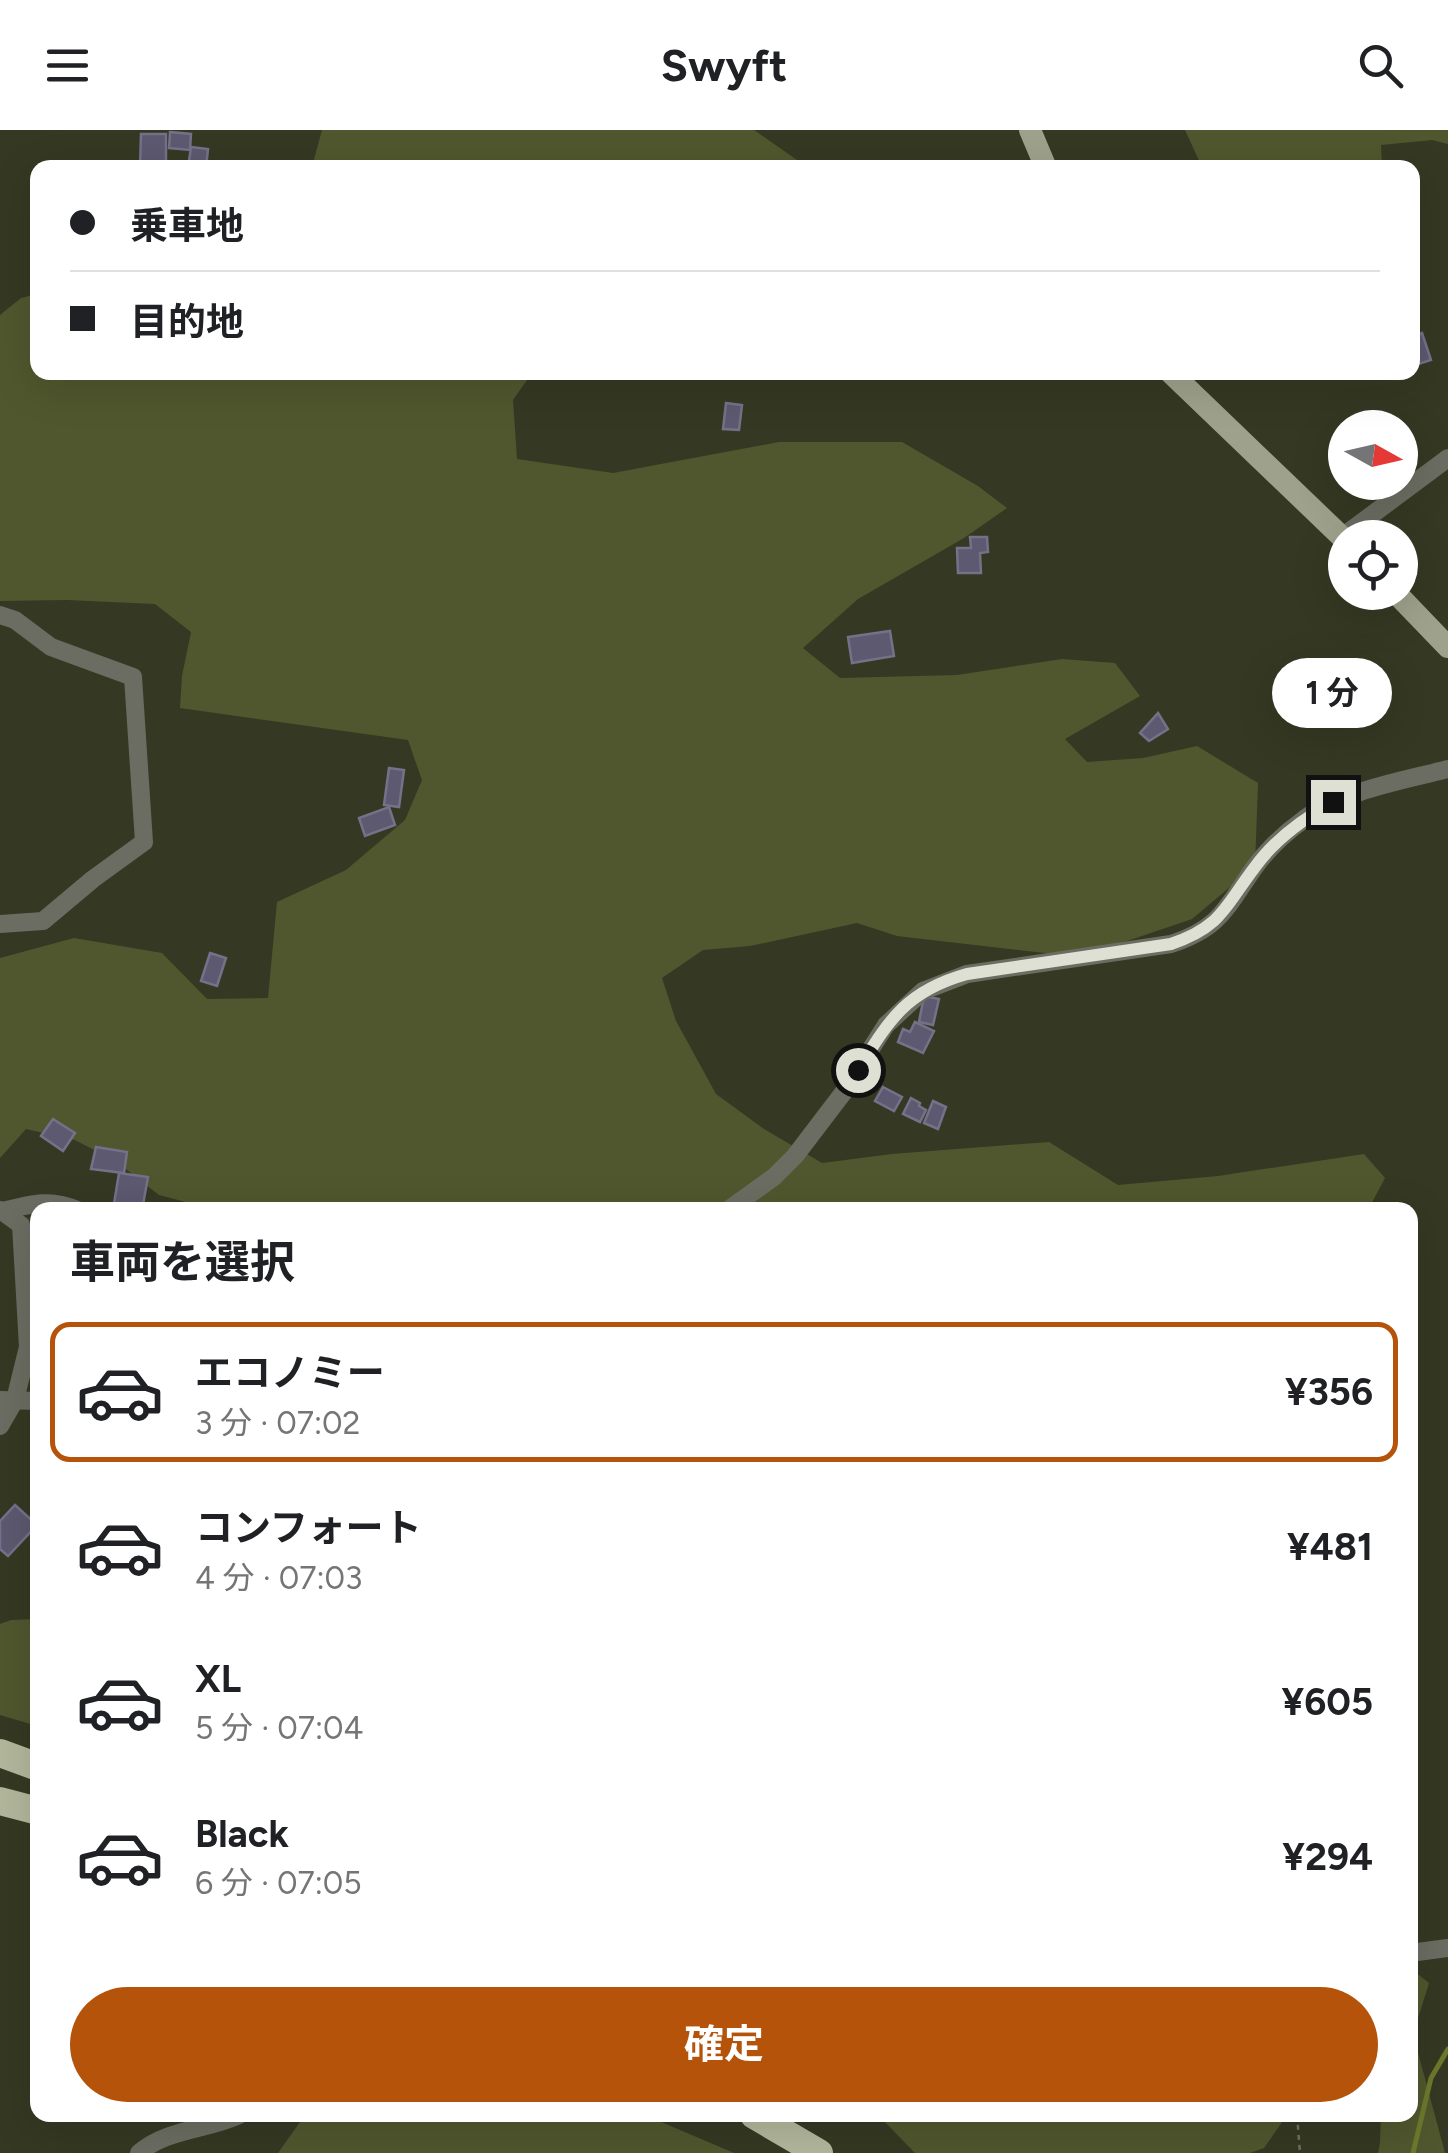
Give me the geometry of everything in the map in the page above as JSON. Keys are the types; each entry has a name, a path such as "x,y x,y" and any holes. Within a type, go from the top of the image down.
{"highway":[{"path":"0,1752 30,1764"},
{"path":"0,1800 30,1809"},
{"path":"0,1816 30,1822"},
{"path":"766,2122 820,2153"}],"main road":[{"path":"1030,130 1043,160"},
{"path":"1178,380 1328,523"},
{"path":"1412,610 1448,647"}],"street":[{"path":"1367,520 1448,458"},
{"path":"0,615 15,620 51,647 133,676 144,842 43,921 0,924"},
{"path":"739,1202 795,1156 843,1093 886,1025 922,990 967,974 1192,938 1222,915 1255,866 1305,818 1333,802 1448,768"},
{"path":"1,1210 30,1206"},
{"path":"0,1426 28,1347 21,1224 1,1210"},
{"path":"1418,1952 1448,1948"},
{"path":"139,2153 170,2136 224,2122"}],"path":[{"path":"1298,2122 1300,2153"}],"green space":[{"path":"322,130 754,130 797,160 314,160"},
{"path":"1185,130 1448,130 1448,144 1432,140 1381,145 1382,160 1199,160"},
{"path":"30,296 30,380 527,380 513,400 517,459 613,473 779,442 902,442 978,486 1007,508 964,538 858,599 803,648 840,678 957,675 1062,659 1115,663 1140,696 1065,739 1087,762 1143,758 1197,746 1258,783 1255,866 1192,919 1080,957 897,936 857,923 750,946 703,950 662,978 676,1021 716,1094 764,1129 822,1163 1049,1142 1118,1185 1218,1176 1364,1154 1385,1178 1372,1202 186,1202 159,1195 117,1162 75,1140 26,1129 0,1158 0,958 74,938 162,953 207,999 268,998 277,902 346,870 405,820 422,780 408,740 180,708 191,632 155,604 0,601 0,315"},
{"path":"30,1619 30,1724 0,1715 0,1624"},
{"path":"1418,1974 1429,1983 1418,2018"},
{"path":"1418,2053 1445,2153 1378,2153 1381,2122 1418,2122"},
{"path":"300,2122 661,2122 734,2153 278,2153"},
{"path":"885,2122 1282,2122 1264,2148 1250,2153 915,2153"}],"building":[{"path":"170,132 191,134 190,150 169,148"},
{"path":"141,134 166,134 166,160 140,160"},
{"path":"191,147 208,149 207,160 189,160"},
{"path":"1420,334 1431,360 1420,363"},
{"path":"726,403 742,405 739,430 723,429"},
{"path":"970,537 987,537 988,552 980,553 981,573 958,573 957,548 971,548"},
{"path":"890,631 894,656 852,663 848,637"},
{"path":"1158,713 1168,729 1149,741 1140,733"},
{"path":"389,768 404,770 399,807 384,805"},
{"path":"389,807 395,825 365,836 359,818"},
{"path":"210,953 226,958 217,986 201,981"},
{"path":"924,996 939,999 933,1025 919,1022"},
{"path":"915,1022 934,1031 923,1053 898,1042 903,1029 910,1032"},
{"path":"883,1087 902,1097 894,1111 875,1101"},
{"path":"911,1098 926,1110 920,1122 903,1114"},
{"path":"933,1101 946,1107 938,1129 924,1123"},
{"path":"53,1119 75,1133 63,1151 41,1136"},
{"path":"96,1147 127,1152 124,1173 91,1169"},
{"path":"119,1173 148,1177 143,1202 114,1202"},
{"path":"15,1505 30,1519 30,1532 8,1556 0,1549 0,1521"}],"waterway":[{"path":"1413,2153 1431,2078 1448,2049"}],"route":[{"path":"858,1070 903,1006 922,990 948,979 1192,938 1222,915 1275,844 1305,818 1333,802"}]}
